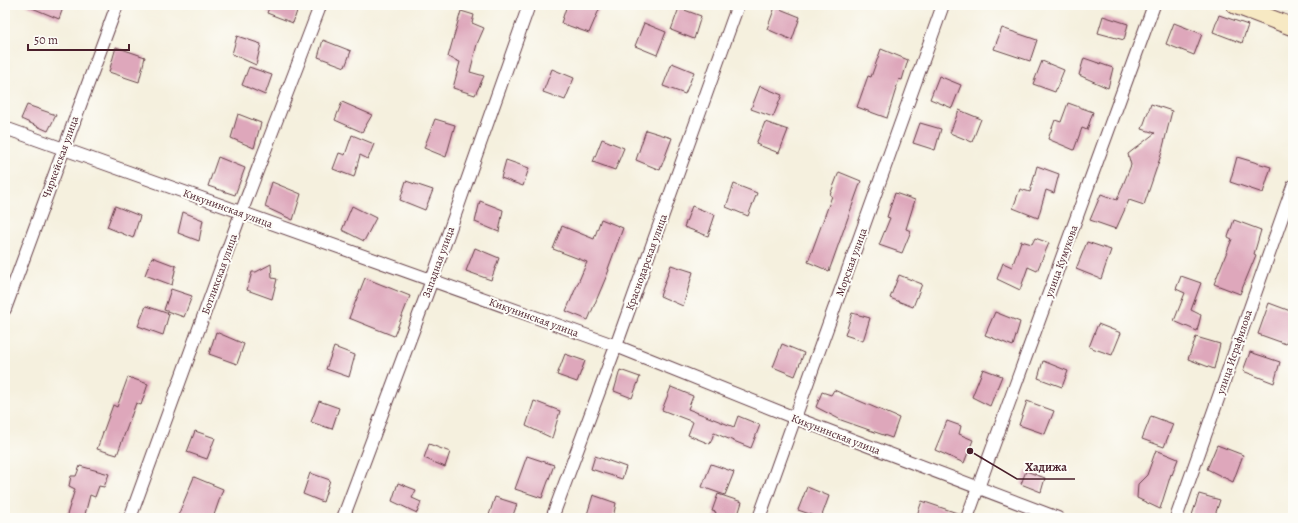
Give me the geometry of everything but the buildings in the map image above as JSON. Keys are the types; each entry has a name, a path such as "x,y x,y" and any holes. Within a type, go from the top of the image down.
{"street":[{"name":"Чиркейская улица","path":"5,309 117,5"},
{"name":"Западная улица","path":"343,518 432,280 529,5"},
{"name":"Краснодарская улица","path":"552,518 616,346 738,5"},
{"name":"Морская улица","path":"759,518 943,5"},
{"name":"улица Кумукова","path":"967,518 1154,5"},
{"path":"1235,5 1293,26"},
{"name":"Ботлихская улица","path":"130,518 241,213 319,9"},
{"name":"Кикунинская улица","path":"5,128 616,346 795,418 1058,518"},
{"name":"улица Исрафилова","path":"1176,518 1293,186"}],"place":[{"name":"Хадижа","path":"970,451"}]}
